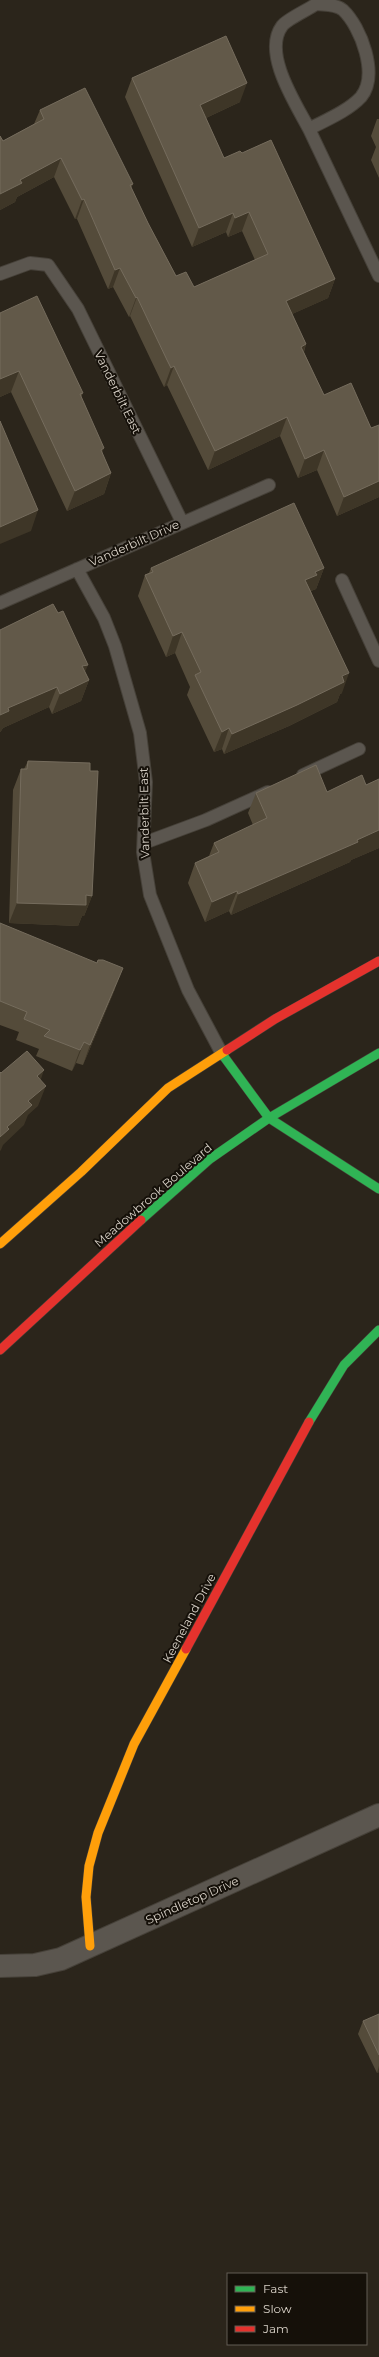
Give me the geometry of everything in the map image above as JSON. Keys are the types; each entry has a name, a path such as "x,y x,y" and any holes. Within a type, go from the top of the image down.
{"main road":[{"path":"0,1244 81,1172 168,1088 275,1019 379,961"},
{"name":"Meadowbrook Boulevard","path":"0,1350 48,1304 210,1159 269,1118 379,1053"},
{"path":"222,1054 269,1118 379,1189"},
{"name":"Keeneland Drive","path":"90,1946 86,1897 89,1866 98,1833 134,1744 321,1399 344,1365 379,1330"}],"street":[{"name":"Spindletop Drive","path":"0,1966 34,1965 61,1959 379,1815"}],"lane":[{"path":"309,128 341,112 362,96 370,78 365,45 343,10 335,6 316,4 283,25 277,38 277,58 282,75 309,128 379,276"},
{"name":"Vanderbilt East","path":"0,274 30,263 48,265 78,309 182,522"},
{"name":"Vanderbilt Drive","path":"0,603 269,484"},
{"name":"Vanderbilt East","path":"77,569 104,618 115,646 140,733 146,782 143,852 150,895 188,990 222,1054"},
{"path":"342,580 379,661"},
{"path":"290,782 359,749"},
{"path":"144,843 206,820 276,788"}],"building":[{"path":"226,36 247,83 200,105 224,158 240,151 242,153 271,140 335,279 286,301 306,344 301,347 324,395 351,383 371,428 379,425 379,481 344,497 324,450 305,459 287,417 215,451 174,366 171,368 137,297 136,298 120,268 115,270 84,199 82,200 61,158 20,180 22,183 0,194 0,136 3,141 44,119 40,110 85,88 133,184 130,185 148,223 176,276 186,272 194,287 268,254 249,212 235,218 233,213 199,228 132,78"},
{"path":"37,296 83,393 80,394 104,448 101,450 111,473 75,491 19,371 0,379 0,313"},
{"path":"0,421 38,510 0,527"},
{"path":"294,503 324,568 315,572 317,575 305,580 349,673 342,676 344,682 297,705 232,734 229,728 222,732 195,675 201,672 182,632 173,636 145,575 153,572 151,568"},
{"path":"53,604 58,613 63,611 88,665 82,666 89,680 60,694 57,687 8,708 9,711 0,715 0,630"},
{"path":"28,761 90,763 90,771 98,771 92,896 86,895 86,905 17,903 21,769 27,769"},
{"path":"316,765 327,792 362,775 366,785 379,779 379,830 357,840 358,842 238,894 237,891 212,902 195,863 219,852 214,843 267,818 256,793"},
{"path":"0,923 97,963 98,960 103,960 123,968 90,1045 84,1042 80,1050 44,1036 50,1030 24,1019 27,1012 0,1001"},
{"path":"27,1051 44,1070 37,1076 46,1086 28,1101 32,1105 7,1127 9,1129 0,1137 0,1072 1,1073"},
{"path":"379,2014 379,2055 363,2021"}],"traffic: fast":[{"path":"141,1220 210,1159 269,1118 379,1053"},
{"path":"222,1054 269,1118 379,1189"},
{"path":"309,1422 344,1365 379,1330"}],"traffic: slow":[{"path":"0,1244 81,1172 168,1088 227,1050"},
{"path":"90,1946 86,1897 89,1866 98,1833 134,1744 186,1649"}],"traffic: jam":[{"path":"227,1050 275,1019 379,961"},
{"path":"0,1350 141,1220"},
{"path":"186,1649 309,1422"}]}
